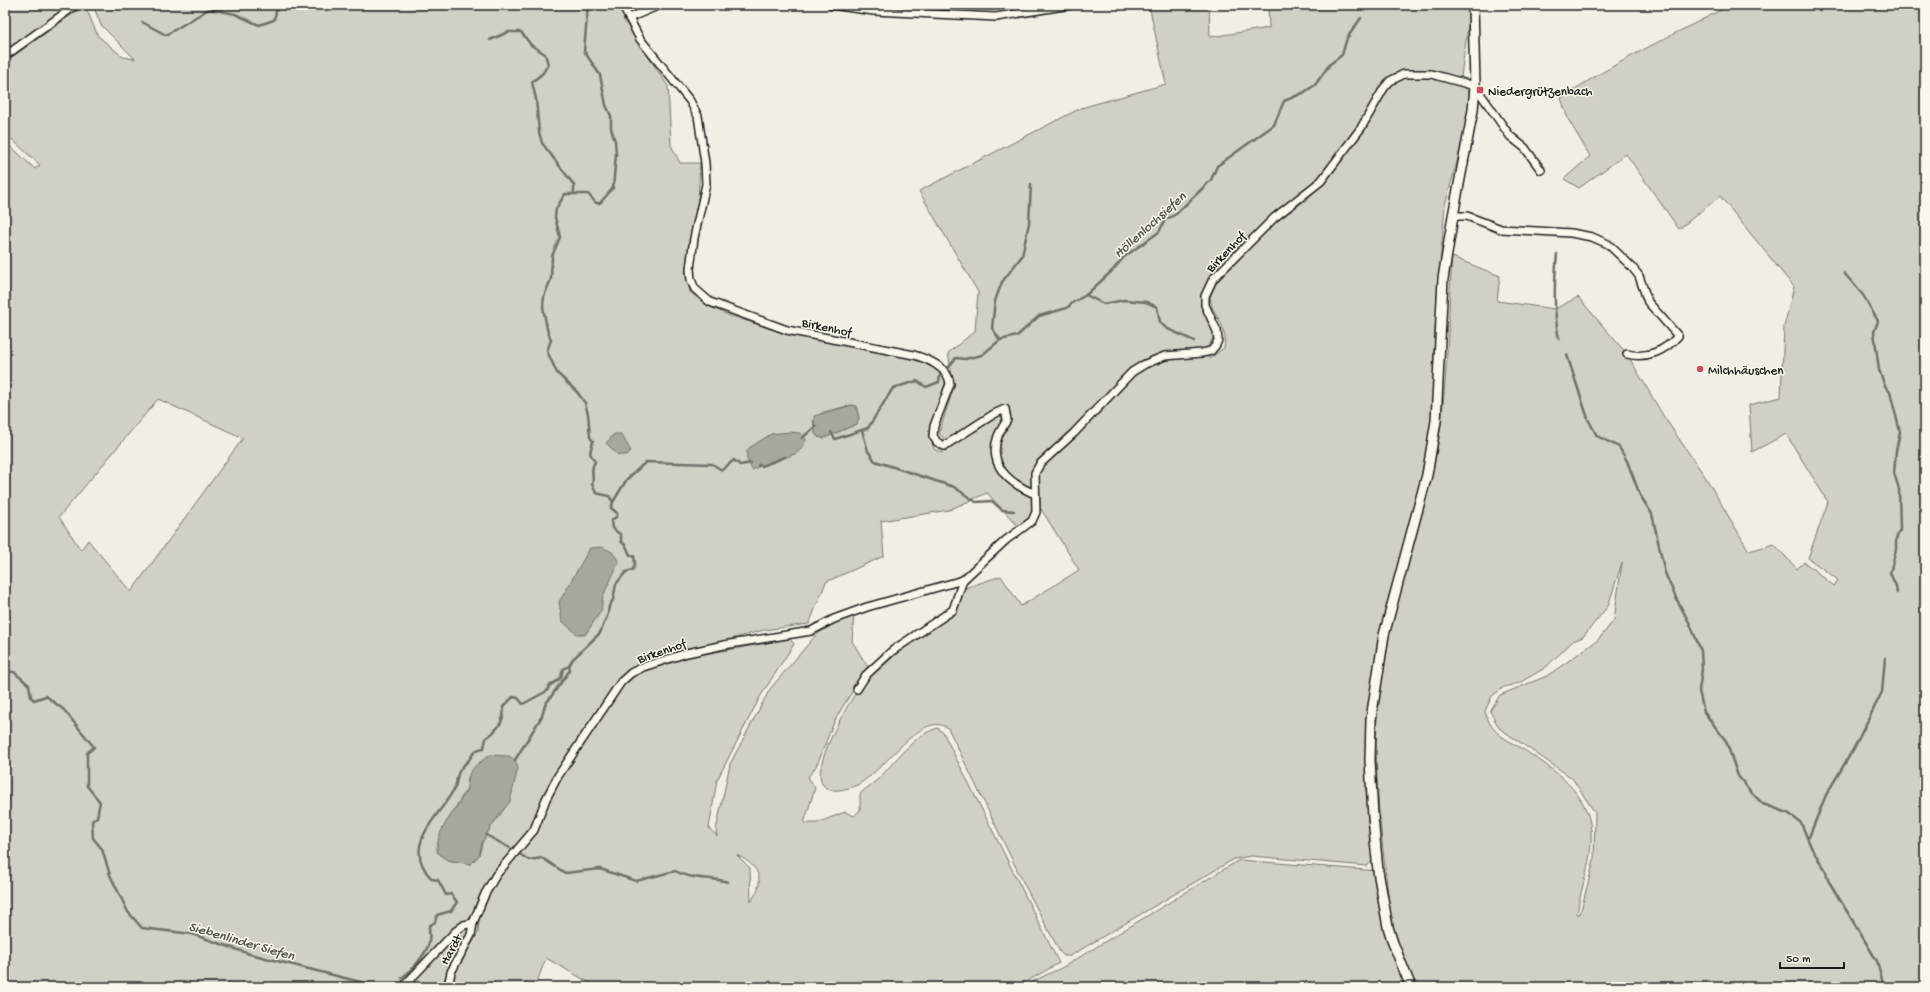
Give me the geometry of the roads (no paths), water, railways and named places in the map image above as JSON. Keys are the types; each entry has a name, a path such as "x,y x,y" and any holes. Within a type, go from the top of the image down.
{"street":[{"path":"5,56 76,5"},
{"path":"622,5 629,18 660,5"},
{"path":"831,5 874,11 996,17 1070,5"},
{"path":"1411,987 1388,928 1378,871 1371,774 1371,719 1384,635 1427,475 1436,421 1443,279 1453,216 1474,110 1475,86 1473,5"},
{"name":"Birkenhof","path":"629,18 640,39 690,101 698,116 705,163 706,184 694,238 690,269 691,280 695,289 710,302 764,323 794,332 918,356 946,371 950,384 934,426 933,436 937,442 944,446 994,414 1005,409 1007,420 998,435 994,456 997,464 1013,484 1035,494"},
{"name":"Birkenhof","path":"473,923 485,894 496,875 534,830 546,799 558,776 611,695 621,682 631,673 654,663 687,653 724,645 811,631 834,619 867,607 963,580 1006,540 1032,521 1036,512 1035,473 1040,464 1074,433 1132,372 1145,364 1165,356 1211,351 1218,340 1217,331 1205,305 1205,296 1210,283 1274,218 1308,193 1326,176 1347,149 1379,95 1390,81 1404,74 1420,74 1445,77 1475,86"},
{"path":"1475,86 1510,136 1525,148 1541,170"},
{"path":"1453,216 1467,216 1501,229 1571,233 1592,237 1608,244 1632,267 1639,276 1648,302 1678,336 1671,344 1657,353 1627,354"},
{"name":"Birkenhof","path":"857,689 866,676 892,651 953,610 963,580"},
{"path":"403,987 456,931 473,923"},
{"name":"Hardt","path":"448,987 451,972 471,935 473,923"}],"waterway":[{"path":"142,22 166,35 209,9 235,14 259,25 274,20 277,8 290,5"},
{"path":"402,978 422,957 428,947 429,926 435,922 437,915 451,911 457,902 451,894 446,895 438,880 432,879 423,867 420,855 421,843 425,832 448,800 455,787 457,776 462,767 476,751 484,748 486,738 497,729 502,721 504,712 503,707 513,697 518,698 523,704 547,691 549,686 561,677 563,669 569,666 573,659 600,633 608,614 609,606 613,600 616,584 626,572 633,570 635,564 634,556 630,555 626,546 621,541 621,535 612,528 611,521 617,516 617,513 611,508 613,502 609,496 596,493 592,484 592,467 595,462 590,453 593,441 590,437 588,414 585,403 577,392 557,373 547,351 551,340 547,329 543,307 544,296 551,279 552,256 560,237 555,217 556,209 565,194 588,194 596,203 600,203 613,188 616,154 615,141 611,128 611,116 606,105 600,75 584,51 588,5"},
{"name":"Höllenlochsiefen","path":"948,368 956,358 965,359 982,355 1000,340 1017,336 1039,316 1067,308 1072,303 1086,295 1113,270 1124,257 1159,232 1165,220 1176,214 1211,180 1217,166 1274,125 1284,101 1303,93 1315,85 1330,64 1342,55 1347,38 1361,18"},
{"path":"490,40 508,32 521,32 531,45 545,54 548,64 543,73 532,82 536,99 539,132 542,143 574,185 574,194"},
{"path":"1000,340 992,328 995,301 1002,282 1022,256 1029,223 1031,184"},
{"path":"1557,254 1555,296 1559,339"},
{"path":"1844,273 1863,295 1878,321 1874,332 1879,370 1885,386 1890,392 1900,432 1896,451 1894,473 1899,489 1900,530 1896,539 1896,550 1890,573 1896,586 1897,593"},
{"path":"1086,295 1104,304 1124,300 1146,302 1157,307 1160,322 1166,328 1194,341"},
{"path":"1567,355 1588,419 1597,436 1619,447 1627,461 1640,495 1652,514 1665,573 1690,624 1701,651 1702,669 1699,691 1704,712 1726,741 1738,776 1752,793 1763,804 1788,813 1801,823 1811,847 1826,872 1828,880 1877,961 1884,987"},
{"name":"Höllenlochsiefen","path":"831,432 835,439 868,428 893,388 917,381 926,387 939,382 940,375"},
{"name":"Höllenlochsiefen","path":"802,438 816,426"},
{"path":"862,430 868,451 875,461 954,487 976,502 992,501 1002,510 1014,511"},
{"name":"Höllenlochsiefen","path":"758,465 762,466 785,457"},
{"name":"Höllenlochsiefen","path":"613,502 627,479 646,462 712,464 722,470 734,460 740,465 751,463"},
{"path":"1809,837 1826,795 1854,748 1882,692 1885,658"},
{"path":"515,760 542,716 545,705 570,670 569,666"},
{"name":"Siebenlinder Siefen","path":"5,671 14,672 29,685 31,697 34,700 46,696 64,710 94,747 87,753 87,786 100,802 97,817 92,821 93,838 102,849 110,875 128,912 142,928 192,934 250,954 380,987"},
{"path":"486,835 510,848"},
{"path":"521,855 529,860 542,858 565,873 600,869 636,881 675,871 688,876 728,882"}],"place":[{"name":"Niedergrützenbach","path":"1480,90"},
{"name":"Milchhäuschen","path":"1700,369"}]}
